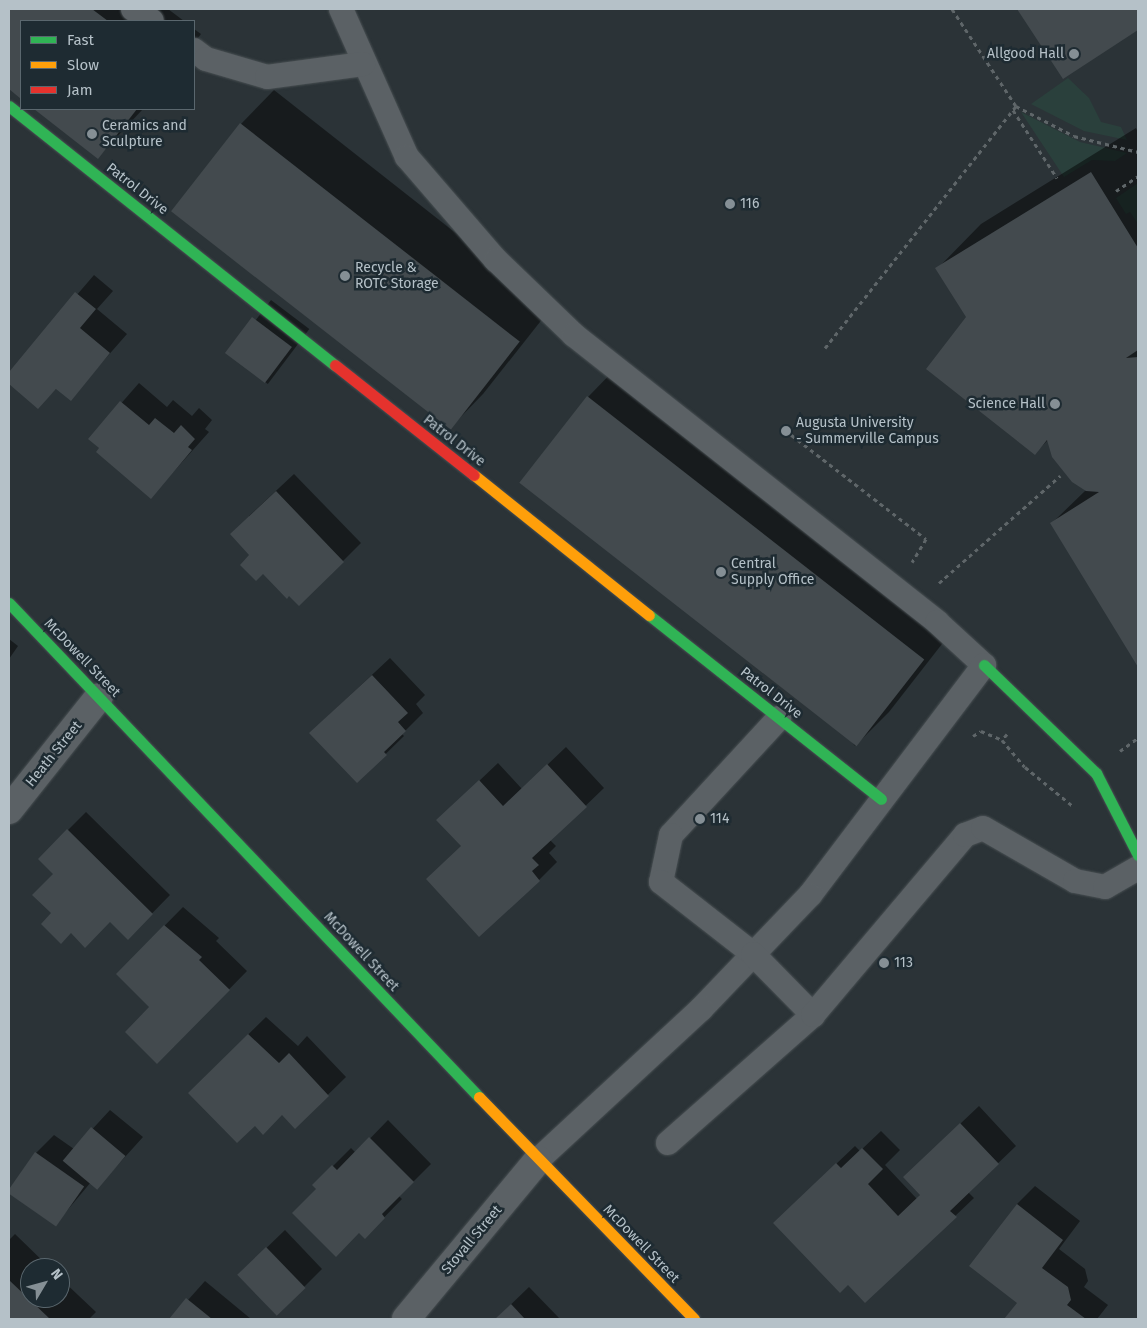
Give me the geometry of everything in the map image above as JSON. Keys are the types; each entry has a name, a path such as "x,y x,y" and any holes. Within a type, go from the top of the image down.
{"street":[{"name":"Patrol Drive","path":"9,106 881,799"},
{"name":"McDowell Street","path":"9,603 538,1160 694,1319"},
{"path":"984,664 1096,773 1138,854"},
{"name":"Heath Street","path":"9,810 99,697"},
{"name":"Stovall Street","path":"406,1319 538,1160"}],"lane":[{"path":"133,9 150,20"},
{"path":"341,9 407,157 496,260 574,335 937,622 984,664 810,895 701,1009 538,1160"},
{"path":"195,51 206,59 267,77 364,64"},
{"path":"779,718 671,835 661,882 753,954 813,1015"},
{"path":"668,1143 813,1015 965,834 983,828 1075,881 1105,887 1138,868"}],"path":[{"path":"952,9 1016,106 1074,136 1138,152"},
{"path":"825,348 1016,106"},
{"path":"1013,110 1058,178"},
{"path":"1116,191 1138,176"},
{"path":"785,430 926,539 911,561 918,567"},
{"path":"939,584 1060,476"},
{"path":"932,578 946,590"},
{"path":"1011,729 1002,740 1026,767 1077,810"}],"green space":[{"path":"1068,78 1089,98 1101,122 1121,127 1127,140 1084,131 1031,104"},
{"path":"1021,112 1080,142 1127,153 1115,161 1092,160 1064,177"},
{"path":"1138,183 1138,224 1130,212 1126,214 1116,198"}],"building":[{"path":"9,9 92,9 107,20 20,20 20,98 9,89"},
{"name":"Allgood Hall","path":"1017,9 1138,9 1138,30 1063,79"},
{"name":"Ceramics and Sculpture","path":"35,110 136,110 98,159"},
{"name":"Recycle & ROTC Storage","path":"240,123 520,342 451,430 171,211"},
{"name":"Science Hall","path":"1091,172 1138,248 1138,350 1126,358 1138,357 1138,667 1050,523 1099,492 1086,491 1072,482 1052,457 1047,440 1035,455 926,369 966,317 935,268"},
{"path":"75,292 96,309 80,328 110,353 71,401 56,389 38,409 9,384 9,372"},
{"path":"252,317 292,347 265,383 225,353"},
{"name":"Central Supply Office","path":"587,396 924,660 857,746 519,483"},
{"path":"120,401 149,425 155,418 174,433 181,425 195,439 188,447 192,450 151,499 96,452 99,448 88,439"},
{"path":"276,491 344,562 299,606 289,596 287,599 263,574 256,581 240,565 249,555 230,534"},
{"path":"372,675 408,713 398,722 406,731 384,752 387,755 357,783 309,733"},
{"path":"547,764 587,807 532,858 539,865 532,871 540,881 479,937 426,879 461,846 436,820 479,780 503,806"},
{"path":"67,829 153,914 128,940 110,922 85,948 71,933 61,944 41,924 51,913 32,895 53,874 38,859"},
{"path":"164,925 202,957 199,960 230,990 157,1064 125,1032 149,1007 116,974"},
{"path":"248,1034 279,1063 289,1053 329,1096 295,1129 282,1115 263,1135 255,1126 237,1143 188,1093"},
{"path":"960,1123 999,1164 950,1211 957,1217 865,1303 848,1285 840,1293 773,1223 836,1163 841,1168 862,1148 883,1169 868,1184 898,1216 920,1195 903,1177"},
{"path":"91,1127 125,1156 97,1190 63,1161"},
{"path":"369,1137 414,1182 382,1214 385,1218 365,1239 359,1233 336,1257 292,1213 316,1189 312,1185 332,1165 337,1170"},
{"path":"35,1152 84,1186 56,1227 9,1194 9,1189"},
{"path":"1017,1204 1063,1240 1042,1268 1068,1287 1071,1300 1067,1305 1086,1319 1004,1319 1017,1303 969,1266"},
{"path":"266,1247 306,1288 277,1316 237,1275"},
{"path":"9,1280 20,1290 20,1308 38,1308 50,1319 9,1319"},
{"path":"186,1298 212,1319 169,1319"},
{"path":"511,1304 525,1319 495,1319"}],"traffic: fast":[{"path":"9,106 335,365"},
{"path":"9,603 479,1097"},
{"path":"649,615 881,799"},
{"path":"984,665 1096,773 1138,855"}],"traffic: slow":[{"path":"474,475 649,615"},
{"path":"479,1097 694,1319"}],"traffic: jam":[{"path":"335,365 474,475"}],"place":[{"name":"Allgood Hall","path":"1074,54"},
{"name":"Ceramics and Sculpture","path":"92,134"},
{"name":"116","path":"730,204"},
{"name":"Recycle & ROTC Storage","path":"345,276"},
{"name":"Science Hall","path":"1055,404"},
{"name":"Augusta University - Summerville Campus","path":"786,431"},
{"name":"Central Supply Office","path":"721,572"},
{"name":"114","path":"700,819"},
{"name":"113","path":"884,963"}]}
